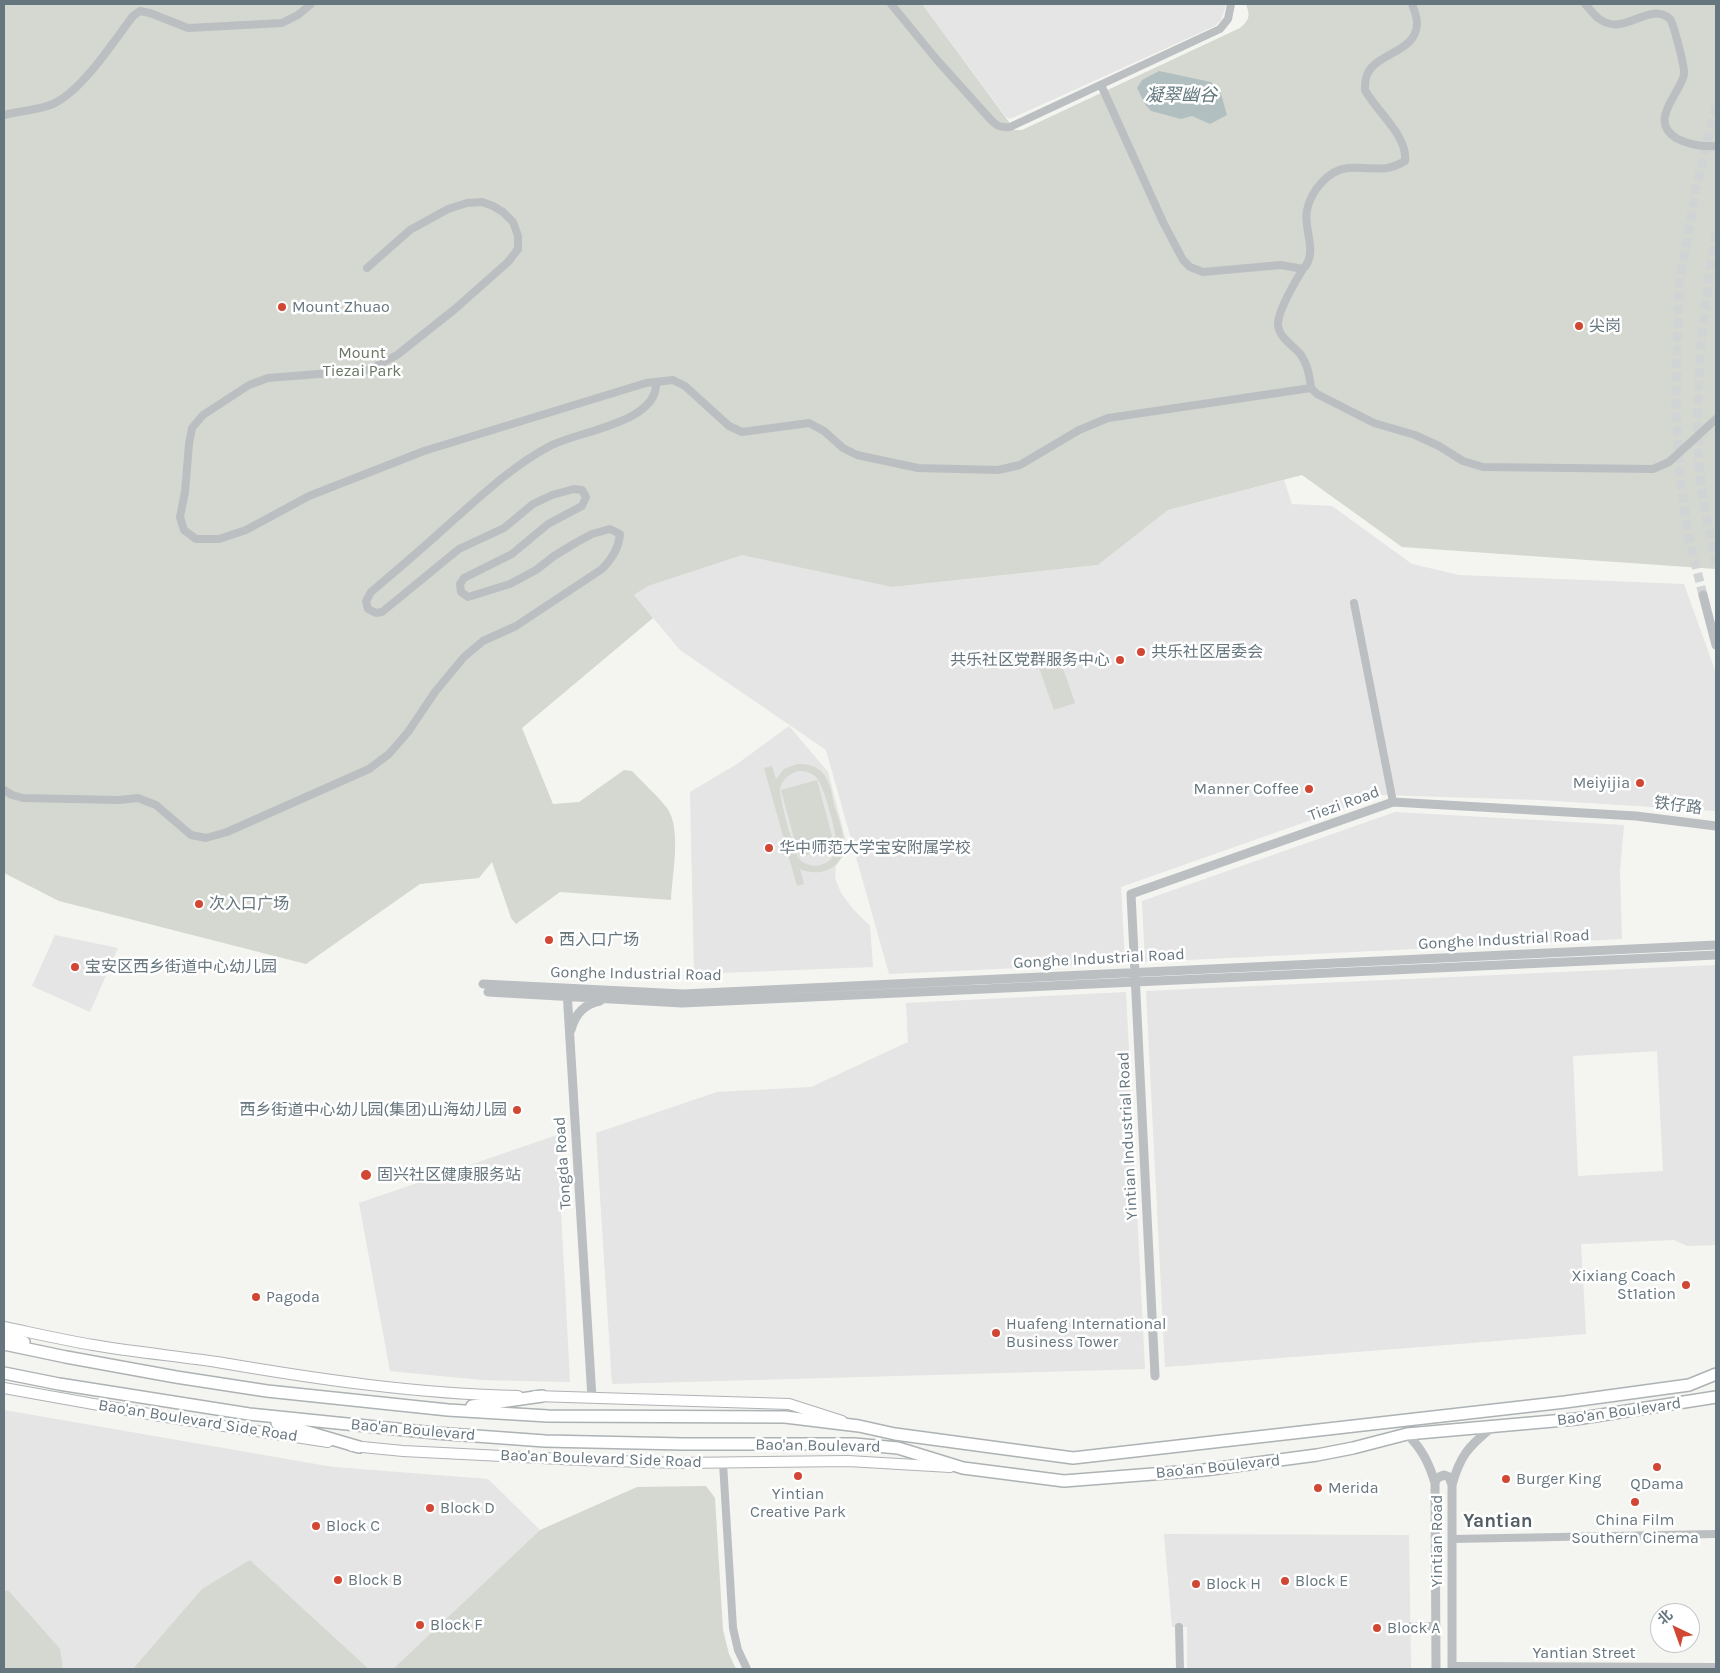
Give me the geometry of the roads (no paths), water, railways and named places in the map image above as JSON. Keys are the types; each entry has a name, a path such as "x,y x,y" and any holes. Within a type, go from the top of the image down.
{"main road":[{"path":"4,1327 92,1345 216,1362 278,1373 409,1389 480,1395 789,1404 859,1426"},
{"path":"4,1334 66,1357"},
{"name":"Bao'an Boulevard","path":"4,1344 176,1377 267,1391 448,1410 548,1416 786,1417 1073,1458 1565,1402 1689,1385 1716,1374"},
{"name":"Bao'an Boulevard","path":"4,1373 59,1384 249,1414 435,1433 545,1441 683,1444 854,1444 898,1448 963,1468 1064,1481 1204,1470 1317,1455 1407,1434 1576,1419 1716,1397"},
{"path":"4,1382 59,1384"},
{"name":"Bao'an Boulevard Side Road","path":"4,1388 166,1417 359,1447 581,1460 723,1463 848,1461 963,1468"},
{"path":"448,1410 542,1396"},
{"path":"249,1414 359,1447"}],"street":[{"path":"4,114 52,105 65,97 78,86 133,16 140,11 188,28 282,23 298,15 311,4"},
{"path":"891,4 937,60 991,120 1000,127 1010,127 1220,30 1228,19 1231,4"},
{"path":"1412,4 1417,22 1414,35 1404,46 1375,64 1367,74 1364,90 1403,142 1406,153 1405,161 1398,166 1385,170 1347,168 1332,173 1318,186 1308,203 1305,218 1311,252 1309,263 1303,269 1286,300 1278,324 1281,334 1301,356 1310,374 1311,388 1317,394 1374,423 1415,434 1463,461 1483,467 1653,469 1670,462 1716,419"},
{"path":"1585,4 1599,19 1612,23 1621,22 1645,7 1654,5 1662,9 1671,20 1684,74 1666,110 1665,124 1671,134 1685,143 1706,147 1716,146"},
{"path":"1101,85 1163,222 1183,260 1190,267 1203,272 1281,265 1303,269"},
{"path":"367,268 410,230 448,209 467,203 482,202 498,209 512,222 518,236 518,250 508,262 455,309 397,355 369,370 268,378 249,385 203,415 192,428 185,492 180,518 184,530 196,539 219,539 246,530 309,496 424,451 646,383 674,380 685,386 729,426 742,432 808,423 824,431 843,448 857,455 918,468 998,470 1020,465 1079,430 1108,418 1311,388"},
{"path":"4,790 12,795 23,798 119,800 138,798 156,805 191,835 206,838 213,837 357,775 380,761 389,754 408,732 464,657 483,641 516,626 536,614 602,569 610,560 619,544 620,534 610,529 592,534 554,556 536,570 510,584 468,597 461,592 460,584 464,578 512,554 548,524 582,506 586,497 582,490 574,489 552,495 533,504 504,528 459,549 382,612 376,613 368,609 366,601 371,592 484,493 528,458 552,445 626,420 640,412 650,402 656,391 656,382"},
{"path":"1703,595 1716,645"},
{"path":"1354,603 1393,802"},
{"name":"Tiezi Road","path":"1132,894 1393,802 1636,816"},
{"name":"铁仔路","path":"1636,816 1716,826"},
{"name":"Yintian Industrial Road","path":"1132,894 1155,1376"},
{"name":"Gonghe Industrial Road","path":"486,988 567,992 683,994 1716,945"},
{"name":"Gonghe Industrial Road","path":"567,992 615,999 682,1003 1716,955"},
{"name":"Tongda Road","path":"567,992 592,1398"},
{"path":"570,1043 572,1024 581,1010 596,1001 615,999"},
{"name":"Yintian Road","path":"1452,1668 1452,1485 1458,1464 1471,1445 1491,1428"},
{"name":"Yintian Road","path":"1407,1434 1420,1447 1430,1464 1435,1483 1436,1669"},
{"path":"723,1463 733,1628 738,1650 747,1669"},
{"path":"1435,1483 1437,1478 1444,1475 1449,1477 1452,1485"},
{"path":"1452,1539 1716,1534"},
{"path":"1402,1626 1436,1626"},
{"path":"1179,1627 1180,1669"},
{"name":"Yantian Street","path":"1452,1668 1716,1667"}],"water":[{"name":"凝翠幽谷","path":"1159,71 1211,82 1221,94 1227,115 1210,124 1192,116 1181,119 1151,111 1137,88 1142,80"}],"tunnel":[{"path":"1703,595 1688,534 1680,476 1676,405 1679,287 1696,188 1716,106"},
{"path":"1716,234 1703,323 1698,414 1701,485 1716,564"}],"place":[{"name":"Mount Zhuao","path":"282,307"},
{"name":"尖岗","path":"1579,326"},
{"name":"共乐社区居委会","path":"1141,652"},
{"name":"共乐社区党群服务中心","path":"1120,660"},
{"name":"Meiyijia","path":"1640,783"},
{"name":"Manner Coffee","path":"1309,789"},
{"name":"华中师范大学宝安附属学校","path":"769,848"},
{"name":"次入口广场","path":"199,904"},
{"name":"西入口广场","path":"549,940"},
{"name":"宝安区西乡街道中心幼儿园","path":"75,967"},
{"name":"西乡街道中心幼儿园(集团)山海幼儿园","path":"517,1110"},
{"name":"固兴社区健康服务站","path":"366,1175"},
{"name":"Xixiang Coach St1ation","path":"1686,1285"},
{"name":"Pagoda","path":"256,1297"},
{"name":"Huafeng International Business Tower","path":"996,1333"},
{"name":"QDama","path":"1657,1467"},
{"name":"Yintian Creative Park","path":"798,1476"},
{"name":"Burger King","path":"1506,1479"},
{"name":"Merida","path":"1318,1488"},
{"name":"China Film Southern Cinema","path":"1635,1502"},
{"name":"Block D","path":"430,1508"},
{"name":"Block C","path":"316,1526"},
{"name":"Block B","path":"338,1580"},
{"name":"Block E","path":"1285,1581"},
{"name":"Block H","path":"1196,1584"},
{"name":"Block F","path":"420,1625"},
{"name":"Block A","path":"1377,1628"}],"district":[{"name":"Yantian","path":"1498,1522"}],"park label":[{"name":"Mount Tiezai Park","path":"362,362"}]}
